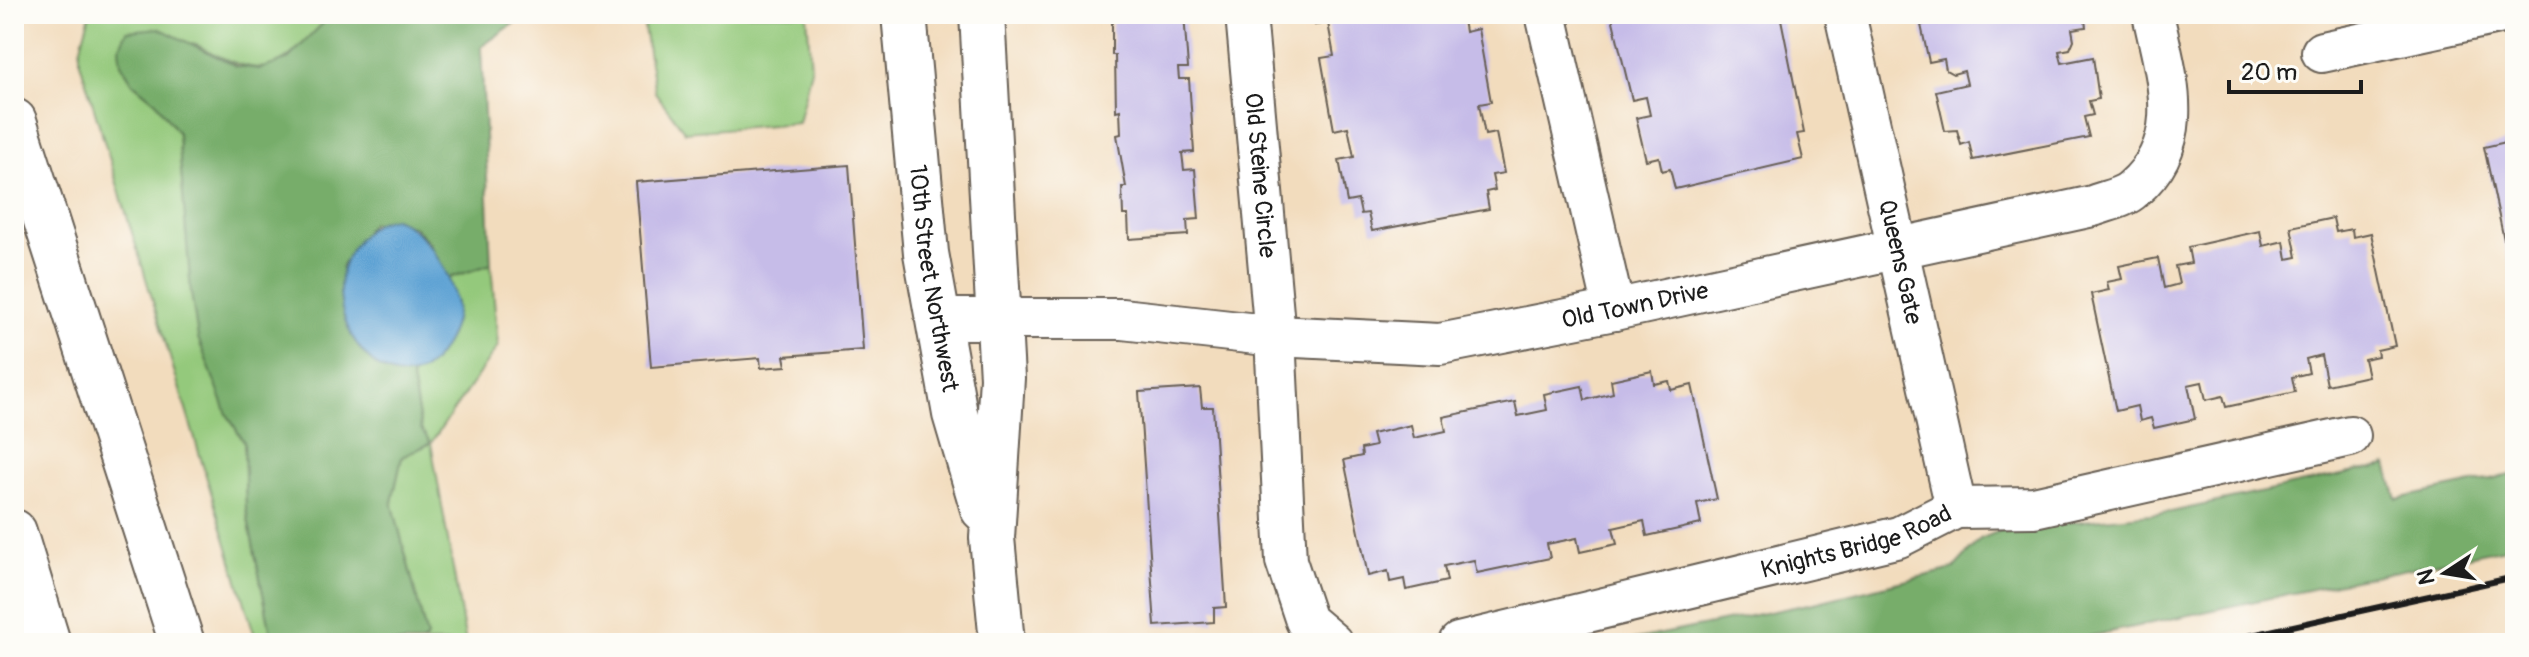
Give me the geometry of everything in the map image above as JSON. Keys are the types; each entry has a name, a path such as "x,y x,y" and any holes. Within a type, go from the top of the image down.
{"main road":[{"name":"10th Street Northwest","path":"904,14 926,253 955,414 992,538"},
{"name":"10th Street Northwest","path":"982,14 1002,378 992,538 1002,643"},
{"path":"14,121 182,643"},
{"path":"14,532 48,643"}],"street":[{"name":"Old Steine Circle","path":"1246,14 1275,336"},
{"path":"1546,14 1614,310"},
{"name":"Queens Gate","path":"1845,14 1956,508"},
{"name":"Old Town Drive","path":"938,319 1122,319 1275,336 1440,344 1614,310 2093,206 2132,191 2156,163 2170,131 2172,100 2153,14"},
{"path":"2322,52 2498,14"},
{"path":"1275,336 1286,561 1306,621 1332,643"},
{"name":"Knights Bridge Road","path":"1459,643 1899,537 1956,508 2034,507 2350,436"}],"green space":[{"path":"90,14 332,14 298,49 271,66 257,68 241,65 195,44 121,64 133,83 156,102 178,133 183,187 227,414 244,442 246,509 273,643 257,643 80,62 80,50"},
{"path":"332,14 527,14 481,47 491,264 446,279 429,242 413,226 371,223 341,267 397,374 411,374 421,429 431,443 402,457 392,502 427,638 422,643 273,643 246,509 244,442 227,414 198,338 191,293 178,133 156,102 133,83 121,64 119,48 127,31 159,28 236,66 260,69 287,60"},
{"path":"646,14 807,14 811,69 798,123 685,132 655,92 644,28"},
{"path":"491,264 498,346 431,443 466,643 422,643 427,638 392,502 402,457 421,429 411,374 426,368 456,304 446,279"},
{"path":"2387,465 2397,499 2515,474 2515,546 2058,643 1618,643 1818,602 1953,569 1980,539 2004,529 2171,512"}],"water":[{"path":"394,218 416,232 434,253 448,278 456,304 453,328 442,350 423,370 402,375 381,368 362,351 348,327 341,300 342,271 355,244 372,226"}],"building":[{"path":"1112,14 1184,14 1188,68 1178,68 1179,79 1189,79 1194,152 1182,153 1184,170 1195,169 1199,219 1187,220 1188,235 1129,239 1128,215 1123,215 1122,187 1126,187 1117,135 1121,134 1120,110 1116,111"},
{"path":"1313,14 1462,14 1465,32 1478,29 1491,102 1479,104 1485,135 1496,133 1504,173 1492,175 1495,190 1486,192 1489,209 1372,231 1368,213 1361,214 1358,200 1347,202 1339,160 1354,157 1348,127 1334,130 1321,58 1334,56 1328,23 1315,25"},
{"path":"1625,14 1780,14 1804,133 1797,134 1803,159 1675,189 1670,169 1662,171 1659,157 1646,160 1636,118 1650,115 1646,97 1632,100 1612,17"},
{"path":"1949,14 2084,14 2086,27 2072,29 2074,40 2070,49 2059,51 2062,63 2093,57 2099,99 2089,101 2093,115 2084,117 2089,137 1973,160 1969,142 1961,145 1957,130 1945,131 1936,91 1967,84 1964,71 1953,74 1946,70 1944,59 1929,62 1921,25 1950,17"},
{"path":"2515,140 2515,285 2514,286 2484,147"},
{"path":"849,165 863,350 784,356 786,366 761,368 760,358 651,367 636,182"},
{"path":"2333,218 2336,232 2352,229 2353,237 2371,233 2395,346 2377,350 2378,356 2364,359 2368,376 2327,385 2321,355 2306,359 2309,373 2292,377 2295,392 2226,407 2223,396 2206,400 2202,382 2188,385 2195,419 2154,428 2151,418 2140,421 2137,406 2116,411 2091,294 2109,290 2107,282 2122,279 2119,266 2158,258 2164,288 2179,284 2175,266 2191,263 2188,247 2260,231 2263,246 2284,241 2287,259 2297,257 2291,227"},
{"path":"1652,371 1654,384 1669,381 1671,390 1692,385 1717,499 1697,503 1701,524 1647,536 1644,521 1613,528 1617,544 1580,552 1577,538 1547,544 1550,558 1477,573 1474,560 1444,566 1447,581 1406,590 1404,579 1390,582 1388,571 1368,576 1344,460 1362,456 1361,449 1375,446 1372,434 1411,425 1414,438 1446,431 1443,417 1515,402 1518,416 1547,410 1544,394 1582,386 1585,400 1613,393 1611,380"},
{"path":"1200,388 1202,407 1213,407 1226,607 1214,608 1214,622 1155,626 1139,392"}],"railway":[{"path":"2216,643 2515,577"}]}
